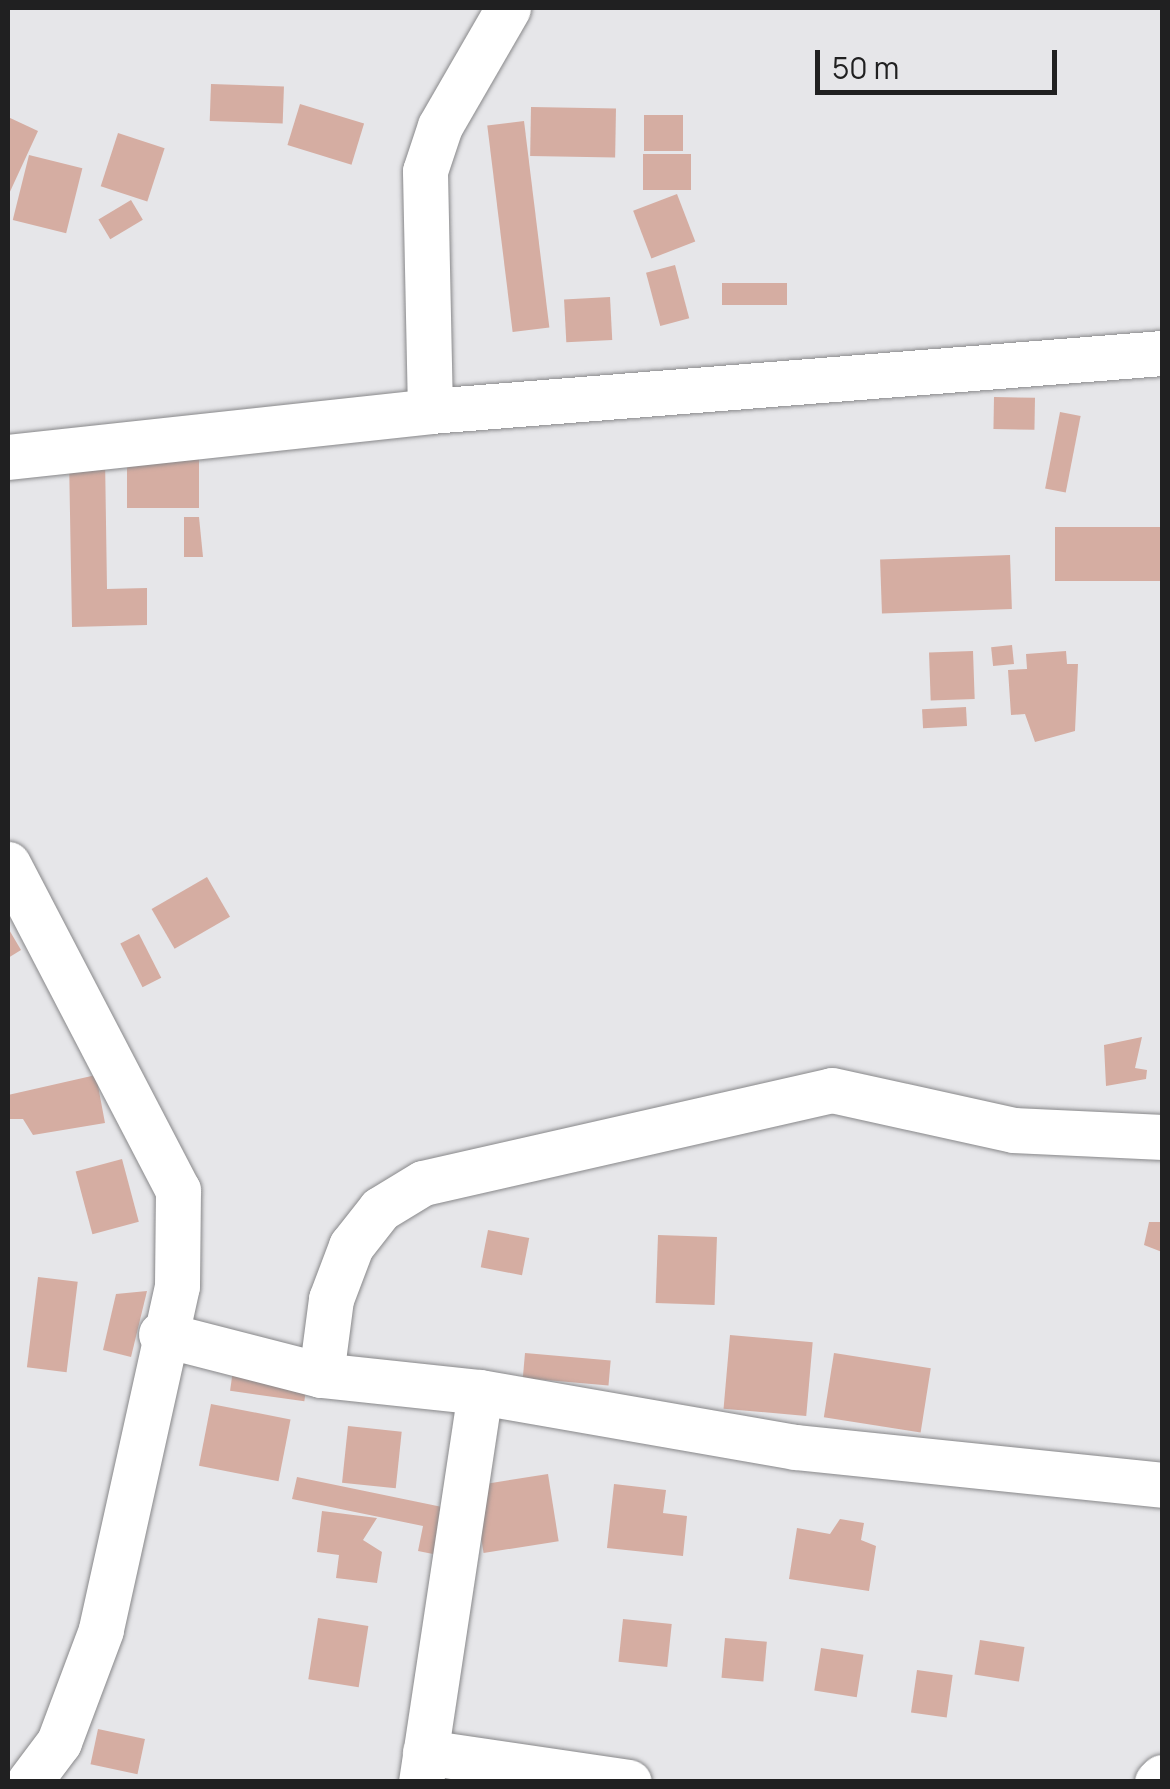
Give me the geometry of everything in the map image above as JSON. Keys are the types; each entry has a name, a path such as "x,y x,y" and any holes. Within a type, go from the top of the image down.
{"street":[{"path":"430,411 425,171 440,126 508,8"},
{"path":"8,457 430,411 1162,353"},
{"path":"8,864 178,1190 177,1286 162,1334 101,1630 59,1742 28,1782"},
{"path":"320,1376 331,1299 351,1246 380,1209 422,1184 832,1090 1014,1130 1162,1137"},
{"path":"162,1334 320,1376 480,1392 795,1447 1162,1485"},
{"path":"480,1392 423,1767 629,1782"}],"building":[{"path":"211,84 284,87 283,124 210,121"},
{"path":"300,104 364,124 352,165 287,145"},
{"path":"531,107 616,108 615,157 530,156"},
{"path":"644,115 683,115 683,151 644,151"},
{"path":"8,117 38,131 8,196"},
{"path":"524,121 549,327 513,332 487,126"},
{"path":"118,133 165,148 147,201 101,186"},
{"path":"643,154 691,154 691,190 643,190"},
{"path":"29,155 82,168 66,233 13,220"},
{"path":"677,194 695,242 651,258 633,211"},
{"path":"131,200 143,220 110,239 98,220"},
{"path":"675,265 689,318 660,326 646,273"},
{"path":"722,283 787,283 787,305 722,305"},
{"path":"610,297 612,340 566,342 564,299"},
{"path":"994,397 1035,398 1034,430 993,429"},
{"path":"1060,412 1081,416 1066,493 1045,489"},
{"path":"127,454 199,454 199,508 127,508"},
{"path":"105,456 107,589 147,588 147,625 72,627 69,457"},
{"path":"184,517 199,517 203,557 184,557"},
{"path":"1055,527 1162,527 1162,581 1055,581"},
{"path":"1010,555 1012,609 882,614 880,560"},
{"path":"1012,645 1014,664 993,666 991,647"},
{"path":"973,651 975,699 931,701 929,653"},
{"path":"1066,651 1067,664 1078,664 1075,731 1035,742 1025,714 1011,715 1008,670 1027,669 1026,654"},
{"path":"966,707 967,726 923,728 922,709"},
{"path":"207,877 230,917 175,949 152,909"},
{"path":"8,928 21,950 8,958"},
{"path":"139,934 161,978 143,987 120,944"},
{"path":"1142,1037 1135,1068 1147,1070 1146,1079 1106,1086 1104,1045"},
{"path":"96,1075 105,1123 33,1135 23,1119 8,1119 8,1095"},
{"path":"122,1159 139,1222 92,1234 76,1171"},
{"path":"1149,1222 1162,1222 1162,1252 1144,1245"},
{"path":"488,1230 529,1238 522,1275 481,1267"},
{"path":"658,1235 717,1237 715,1305 656,1303"},
{"path":"38,1277 78,1282 67,1372 27,1367"},
{"path":"147,1291 131,1357 103,1350 116,1294"},
{"path":"730,1335 813,1342 806,1416 724,1409"},
{"path":"525,1353 611,1360 608,1385 523,1378"},
{"path":"834,1353 931,1368 921,1433 824,1417"},
{"path":"233,1370 307,1380 304,1401 230,1391"},
{"path":"211,1404 291,1419 278,1481 199,1466"},
{"path":"348,1426 402,1432 396,1488 342,1483"},
{"path":"548,1474 559,1541 484,1553 473,1486"},
{"path":"297,1477 447,1508 438,1555 418,1551 423,1526 292,1499"},
{"path":"614,1484 666,1490 663,1513 687,1516 683,1556 607,1548"},
{"path":"322,1511 377,1518 363,1540 382,1552 377,1583 336,1578 339,1555 317,1552"},
{"path":"840,1519 864,1523 861,1540 876,1546 869,1591 789,1579 797,1528 830,1534"},
{"path":"318,1618 368,1626 359,1687 308,1679"},
{"path":"623,1619 672,1624 667,1667 619,1662"},
{"path":"725,1638 767,1642 763,1682 722,1678"},
{"path":"980,1640 1024,1647 1019,1682 975,1675"},
{"path":"821,1648 863,1655 857,1697 814,1690"},
{"path":"917,1670 953,1675 947,1718 911,1713"},
{"path":"98,1729 145,1739 137,1774 91,1764"}]}
